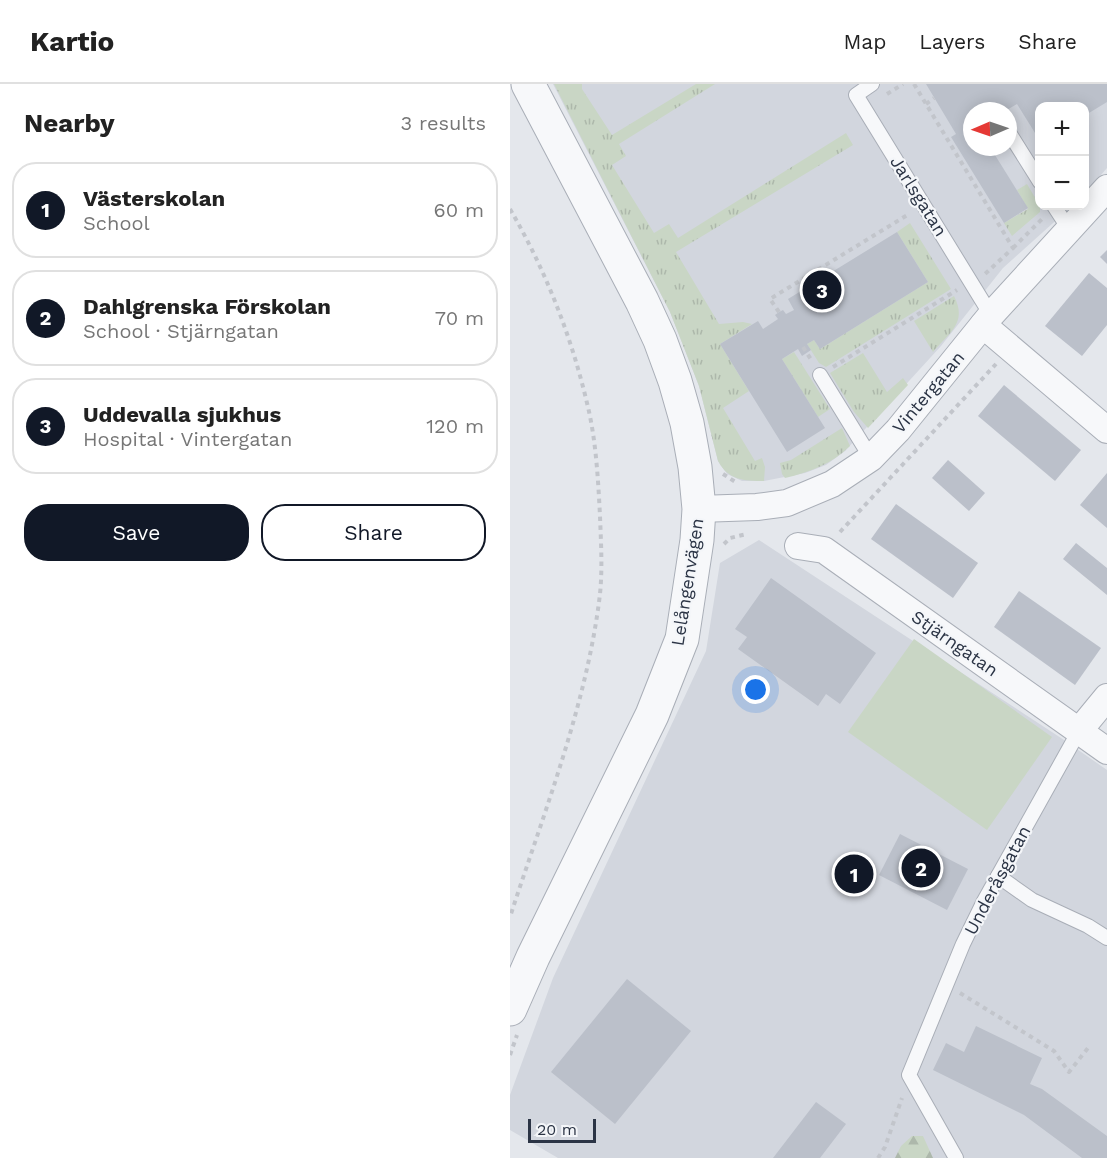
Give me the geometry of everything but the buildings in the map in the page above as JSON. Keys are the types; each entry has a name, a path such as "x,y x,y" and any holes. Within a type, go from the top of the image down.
{"street":[{"name":"Lelångenvägen","path":"510,1009 533,957 652,715 682,639 697,540 699,509 695,467 687,423 660,340 642,301 528,84"},
{"name":"Vintergatan","path":"699,509 756,507 787,503 832,484 871,458 898,430 987,320 1060,214 1107,188"},
{"name":"Jarlsgatan","path":"987,320 1107,430"},
{"name":"Stjärngatan","path":"798,546 824,550 1107,751"},
{"name":"Underåsgatan","path":"1079,731 1107,697"}],"lane":[{"name":"Jarlsgatan","path":"872,84 856,95 971,282 987,320"},
{"path":"1017,145 1035,174"},
{"path":"820,375 871,458"},
{"name":"Underåsgatan","path":"909,1075 963,944 1079,731"},
{"path":"998,876 1032,900 1088,926 1107,938"},
{"path":"909,1075 956,1158"}],"path":[{"path":"914,84 1013,248"},
{"path":"926,104 934,98"},
{"path":"510,209 538,261 560,315 588,404 598,467 602,543 599,601 586,670 560,765 510,917"},
{"path":"779,312 770,299 910,213 916,223"},
{"path":"820,375 986,273 1013,248 1060,214"},
{"path":"951,281 961,299"},
{"path":"958,992 1054,1051 1069,1072 1088,1048"},
{"path":"878,1158 885,1147 909,1075"}],"shaded area":[{"path":"553,84 1107,84 1107,168 1089,188 1089,102 1035,102 1035,210 1068,210 1003,268 941,346 845,451 826,465 805,473 764,481 742,481 727,474 718,461 699,386 670,312"},
{"path":"759,540 1107,770 1107,1158 558,1158 510,1130 510,1095 553,978 706,651 720,563"}],"green space":[{"path":"554,84 582,84 582,89 612,135 696,84 715,84 619,144 626,156 612,165 654,233 669,224 678,238 846,133 853,145 676,252 719,324 743,322 752,324 720,344 749,391 723,408 755,461 762,458 765,467 764,481 750,481 732,476 718,461 699,386 670,312"},
{"path":"1027,184 1035,198 1035,210 1040,210 1040,212 1012,236 1004,223 1028,209 1017,190"},
{"path":"910,223 951,289 826,367 819,363 807,344 814,340 820,349 928,282 897,232"},
{"path":"954,296 958,305 958,321 933,352 914,321"},
{"path":"794,352 830,409 818,417 782,359"},
{"path":"863,353 887,392 903,378 908,385 868,428 854,412 830,373"},
{"path":"842,428 850,446 836,458 820,467 785,478 780,463 791,460"},
{"path":"914,639 1052,737 987,830 848,732"},
{"path":"912,1136 923,1136 933,1158 895,1158 901,1146"}],"place":[{"name":"Uddevalla sjukhus","path":"822,290"},
{"name":"Dahlgrenska Förskolan","path":"921,868"},
{"name":"Västerskolan","path":"854,874"}]}
